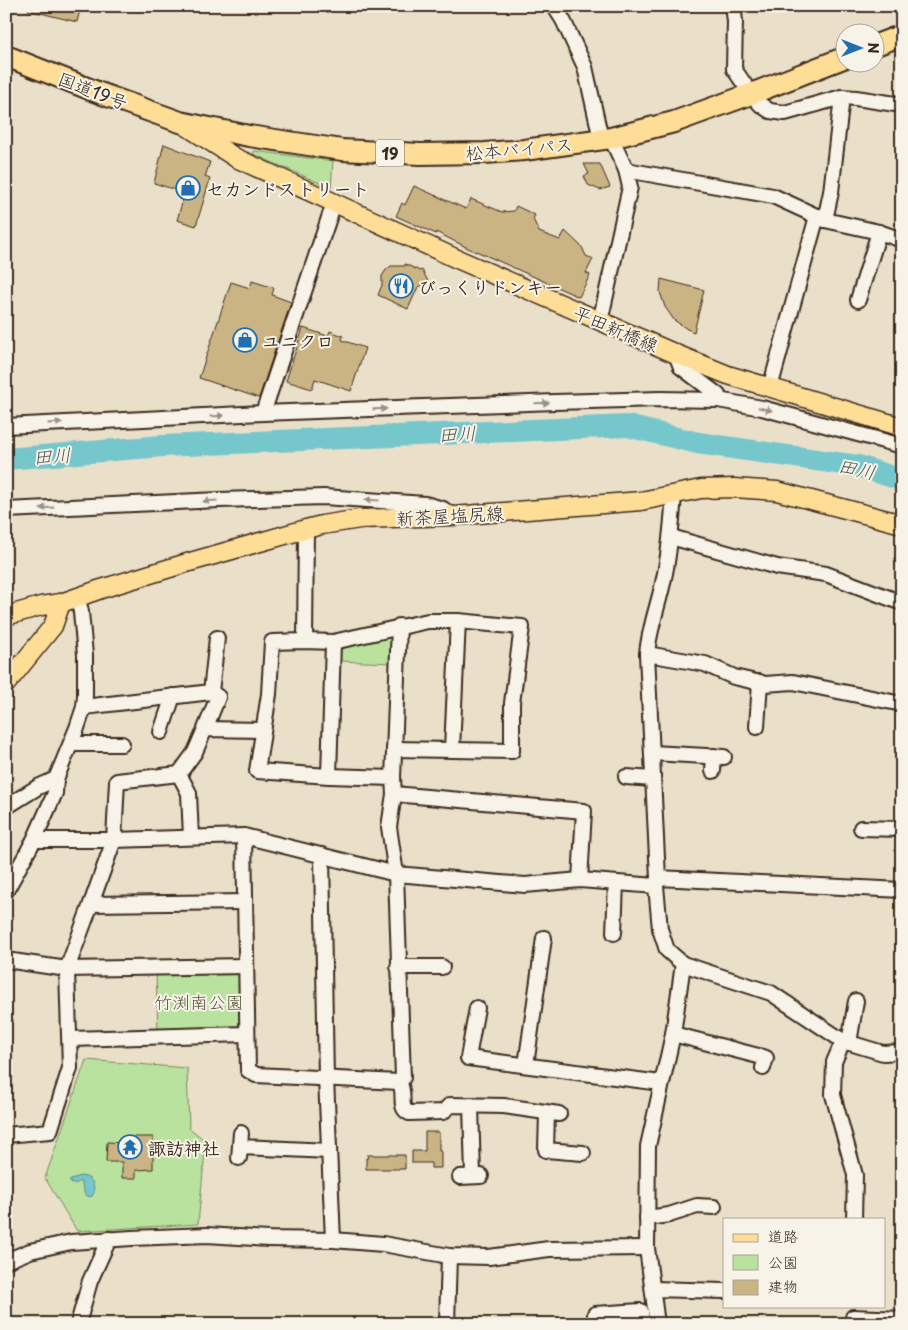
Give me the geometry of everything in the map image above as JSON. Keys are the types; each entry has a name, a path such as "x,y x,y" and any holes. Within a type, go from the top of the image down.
{"highway":[{"path":"886,41 902,35"},
{"name":"国道19号","path":"6,56 180,122"},
{"name":"松本バイパス","path":"180,122 249,136 342,150 420,154 524,150 606,139 674,122 836,61"}],"main road":[{"name":"平田新橋線","path":"180,122 236,158 600,322 728,375 902,427"},
{"name":"新茶屋塩尻線","path":"6,616 70,600 190,562 306,529 360,519 453,516 641,500 701,489 734,488 777,491 902,524"},
{"path":"6,684 53,626 70,600"}],"street":[{"path":"554,6 563,20 585,68 606,139 626,170 630,188 600,322"},
{"path":"733,6 735,21 734,69 751,94 761,105 770,111 785,113 842,97 902,105"},
{"path":"770,388 821,218 831,192 842,97"},
{"path":"626,170 773,196 821,218 902,240"},
{"path":"263,413 334,202"},
{"path":"858,300 878,232"},
{"path":"676,354 681,367 718,396 718,400"},
{"path":"6,426 263,413 555,402 660,399 718,400 762,408 902,446"},
{"path":"674,494 664,578 648,640 647,654 660,929 667,950 683,964 772,993 846,1042 883,1053 902,1052"},
{"path":"6,510 324,497 425,504 443,509 453,516"},
{"path":"305,641 306,529"},
{"path":"670,537 777,567 826,574 902,602"},
{"path":"6,891 34,840 54,793 56,779 84,707 85,655 81,612 70,600"},
{"path":"393,778 257,771 270,694 272,642 333,642 428,621 522,627 512,703 512,751 394,749"},
{"path":"452,749 458,622"},
{"path":"399,626 394,794 389,827 396,874 403,1078 399,1082"},
{"path":"212,692 217,638"},
{"path":"329,776 333,642"},
{"path":"647,654 705,664 734,677 765,684 794,682 902,704"},
{"path":"757,727 760,682"},
{"path":"6,1135 50,1131 70,1068 67,969 114,840 117,781 179,774 195,752 218,697 212,692 84,707"},
{"path":"160,732 173,696"},
{"path":"205,729 263,730"},
{"path":"195,765 200,742"},
{"path":"71,744 122,744"},
{"path":"652,753 719,756 714,771"},
{"path":"179,774 189,793 190,838"},
{"path":"626,777 653,779"},
{"path":"6,807 38,786 56,779"},
{"path":"394,794 584,811 580,880"},
{"path":"861,828 902,829"},
{"path":"34,840 114,840 244,836 396,874 525,886 580,880 616,883 657,882 902,890"},
{"path":"244,836 248,1070 256,1076 399,1082 403,1087 403,1107 409,1113 443,1112 450,1105 504,1106 553,1113 546,1150 582,1153"},
{"path":"322,856 326,1078 333,1240"},
{"path":"614,933 616,883"},
{"path":"91,904 244,902"},
{"path":"526,1065 544,938"},
{"path":"6,960 67,969 246,966"},
{"path":"657,1324 647,1248 648,1146 673,1034 683,964"},
{"path":"398,967 442,967"},
{"path":"854,1218 855,1175 834,1094 834,1062 846,1042 856,1001"},
{"path":"477,1008 468,1058 662,1082"},
{"path":"70,1039 247,1034"},
{"path":"673,1034 766,1058 763,1068"},
{"path":"471,1176 472,1106"},
{"path":"240,1146 329,1151"},
{"path":"647,1218 670,1215 697,1206 714,1207"},
{"path":"6,1261 30,1251 72,1242 207,1236 333,1240 383,1244 449,1256 490,1257 549,1249 647,1248"},
{"path":"78,1324 90,1281 109,1239"},
{"path":"446,1324 449,1256"},
{"path":"653,1289 723,1291"},
{"path":"595,1324 595,1314 640,1311 642,1324"},
{"path":"853,1316 902,1319"}],"green space":[{"path":"254,151 333,161 331,188 253,154"},
{"path":"387,636 393,639 392,663 338,661 338,651 343,645"},
{"name":"竹渕南公園","path":"235,972 240,977 242,1022 235,1028 158,1030 156,973"},
{"path":"86,1060 187,1068 189,1128 206,1141 198,1224 77,1231 45,1178"}],"water":[{"path":"80,1176 90,1179 93,1183 94,1193 91,1197 85,1195 81,1182 72,1184 69,1181"}],"building":[{"path":"29,6 81,6 77,22 28,10"},
{"name":"セカンドストリート","path":"164,144 210,162 205,177 210,179 196,226 177,220 185,193 154,183"},
{"path":"584,164 600,164 610,187 600,190 588,185 584,176 589,174"},
{"path":"414,186 466,209 471,199 502,212 514,211 516,206 535,215 533,219 539,232 560,240 565,231 582,247 586,256 593,259 586,273 590,275 579,297 476,252 436,232 436,234 396,216 402,203 405,205"},
{"name":"びっくりドンキー","path":"405,264 420,271 422,270 429,283 418,287 408,309 378,295 382,285 382,276 386,270 391,266 405,266"},
{"path":"661,279 704,290 694,332 674,320 665,307 660,292"},
{"name":"ユニクロ","path":"252,281 274,288 272,295 291,302 259,398 199,378 231,282 250,288"},
{"path":"303,328 328,336 330,331 343,336 342,340 365,348 351,391 315,379 312,389 286,381"},
{"path":"425,1132 439,1132 441,1168 431,1168 431,1163 412,1163 412,1151 425,1151"},
{"path":"125,1137 153,1137 153,1169 136,1170 136,1178 122,1178 122,1162 106,1162 107,1142 125,1143"},
{"path":"367,1155 405,1155 405,1169 366,1169"}],"waterway":[{"name":"田川","path":"6,459 162,446 627,426 698,443 858,466 902,480"}],"place":[{"name":"セカンドストリート","path":"188,188"},
{"name":"びっくりドンキー","path":"401,286"},
{"name":"ユニクロ","path":"245,340"},
{"name":"諏訪神社","path":"130,1147"}]}
